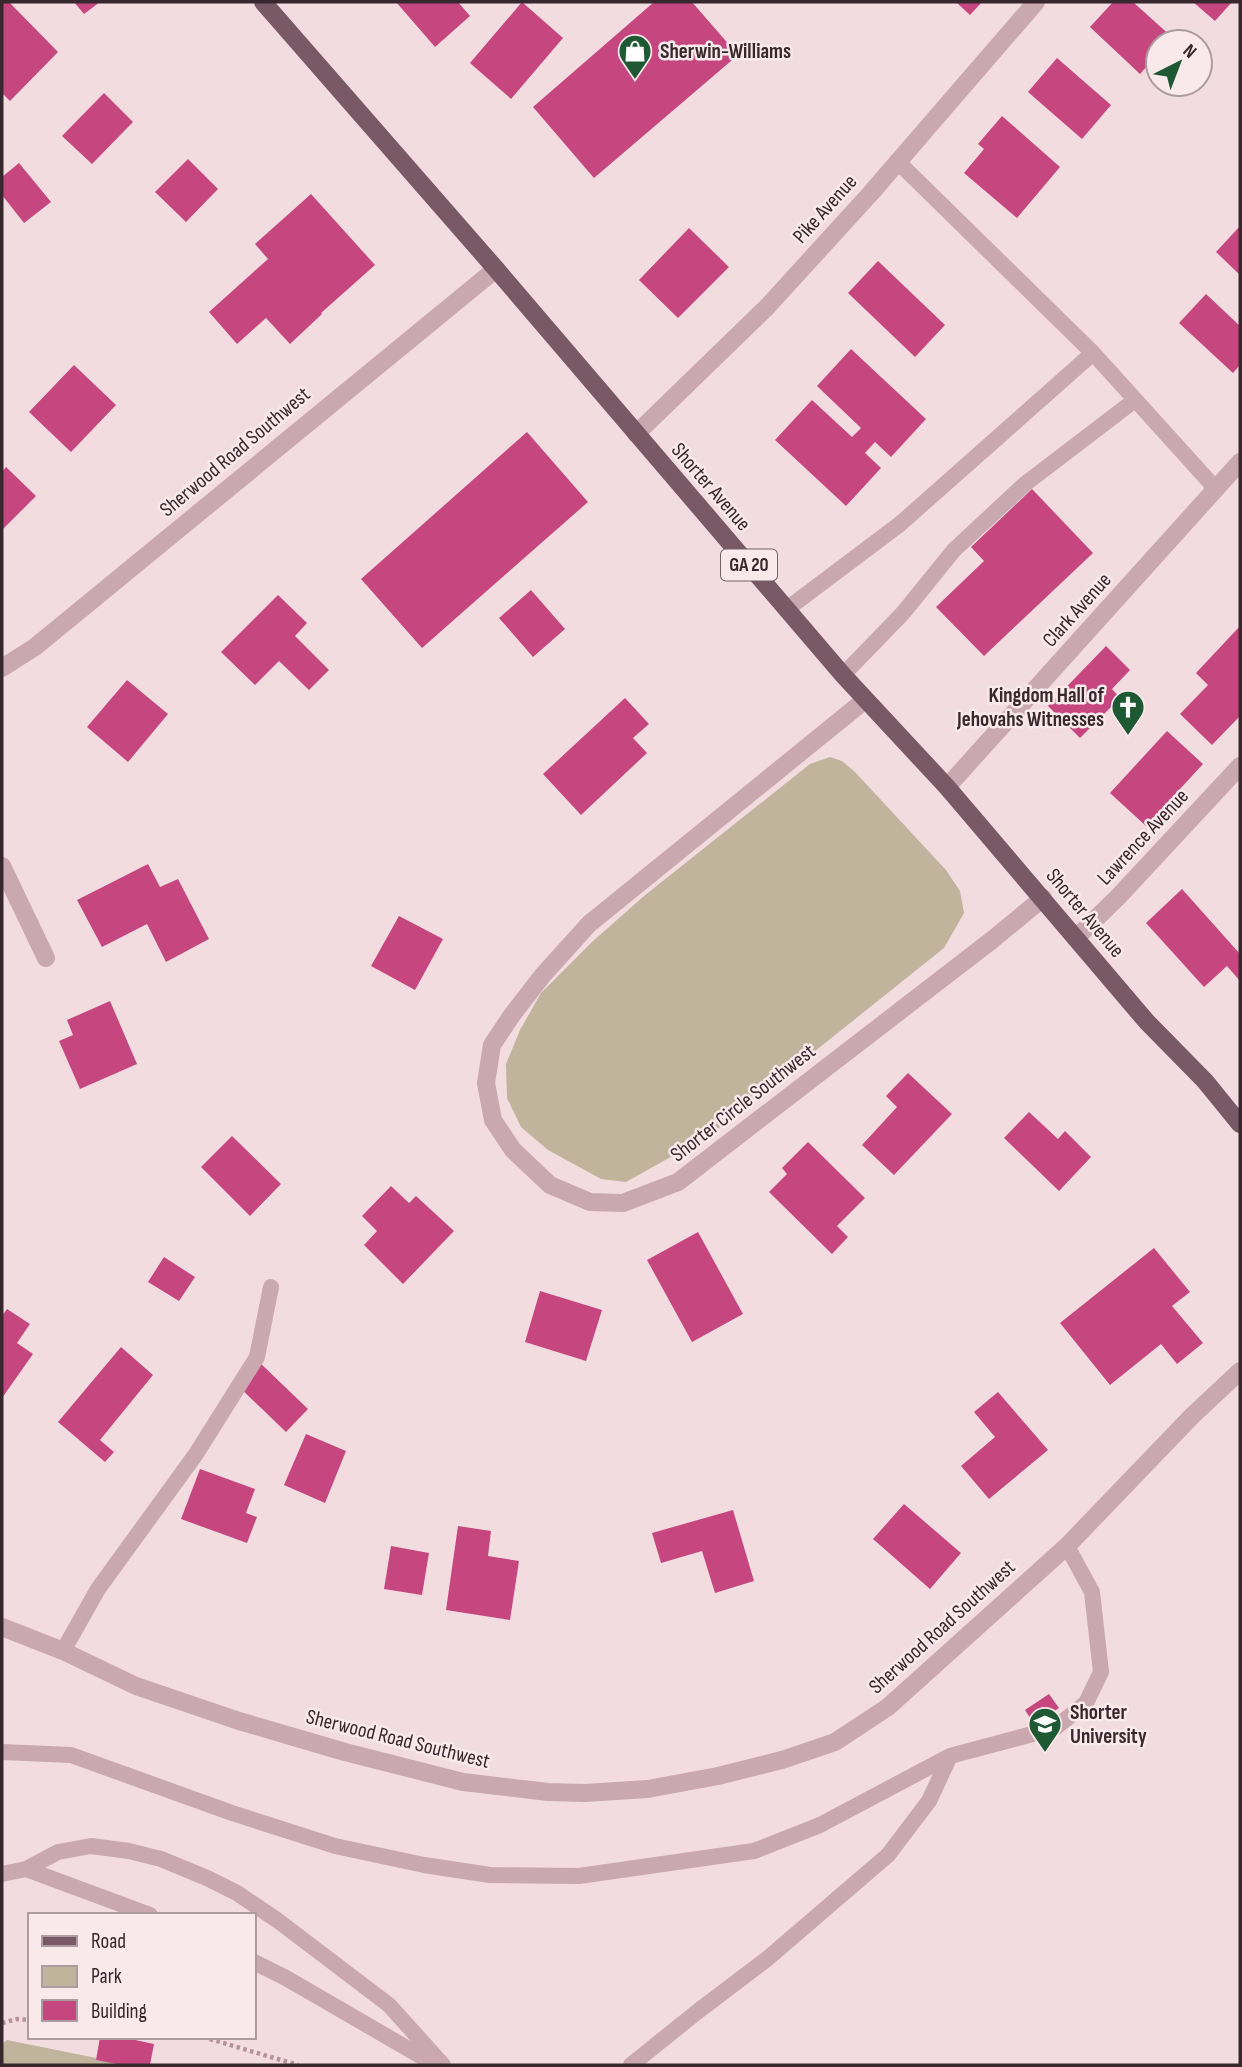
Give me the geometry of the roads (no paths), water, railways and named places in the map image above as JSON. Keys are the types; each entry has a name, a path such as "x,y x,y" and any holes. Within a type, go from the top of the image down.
{"main road":[{"name":"Shorter Avenue","path":"263,2 496,269 843,675 947,787 1147,1022 1205,1081 1240,1124"}],"street":[{"name":"Pike Avenue","path":"636,434 767,307 1036,2"},
{"name":"Sherwood Road Southwest","path":"2,668 35,647 496,269"},
{"name":"Clark Avenue","path":"947,787 1240,462"},
{"name":"Shorter Circle Southwest","path":"865,700 589,924 543,975 492,1045 486,1083 493,1120 513,1150 550,1185 590,1202 623,1203 678,1182 1043,898"},
{"name":"Lawrence Avenue","path":"1076,938 1119,896 1240,766"},
{"path":"2,866 47,958"},
{"name":"Sherwood Road Southwest","path":"2,1627 63,1651 136,1686 239,1721 463,1783 585,1793 648,1789 718,1776 782,1760 835,1742 888,1707 1067,1545 1192,1416 1240,1371"}],"lane":[{"path":"897,161 1093,354 1216,489"},
{"path":"787,609 900,524 1093,354"},
{"path":"843,675 903,613 964,540 1025,484 1135,400"},
{"path":"63,1651 98,1589 196,1454 257,1357 271,1287"},
{"path":"2,1752 71,1755 232,1813 335,1846 424,1865 490,1875 579,1876 754,1851 820,1825 950,1756 1055,1728 1086,1703 1101,1672 1091,1592 1067,1545"},
{"path":"631,2065 767,1959 888,1855 929,1801 950,1756"},
{"path":"2,1874 26,1869 58,1852 91,1846 161,1859 207,1878 237,1893 277,1920 379,1997 443,2065"},
{"path":"26,1869 145,1913"},
{"path":"256,1963 436,2065"}],"place":[{"name":"Sherwin-Williams","path":"635,81"},
{"name":"Kingdom Hall of Jehovahs Witnesses","path":"1128,737"},
{"name":"Shorter University","path":"1045,1754"}]}
